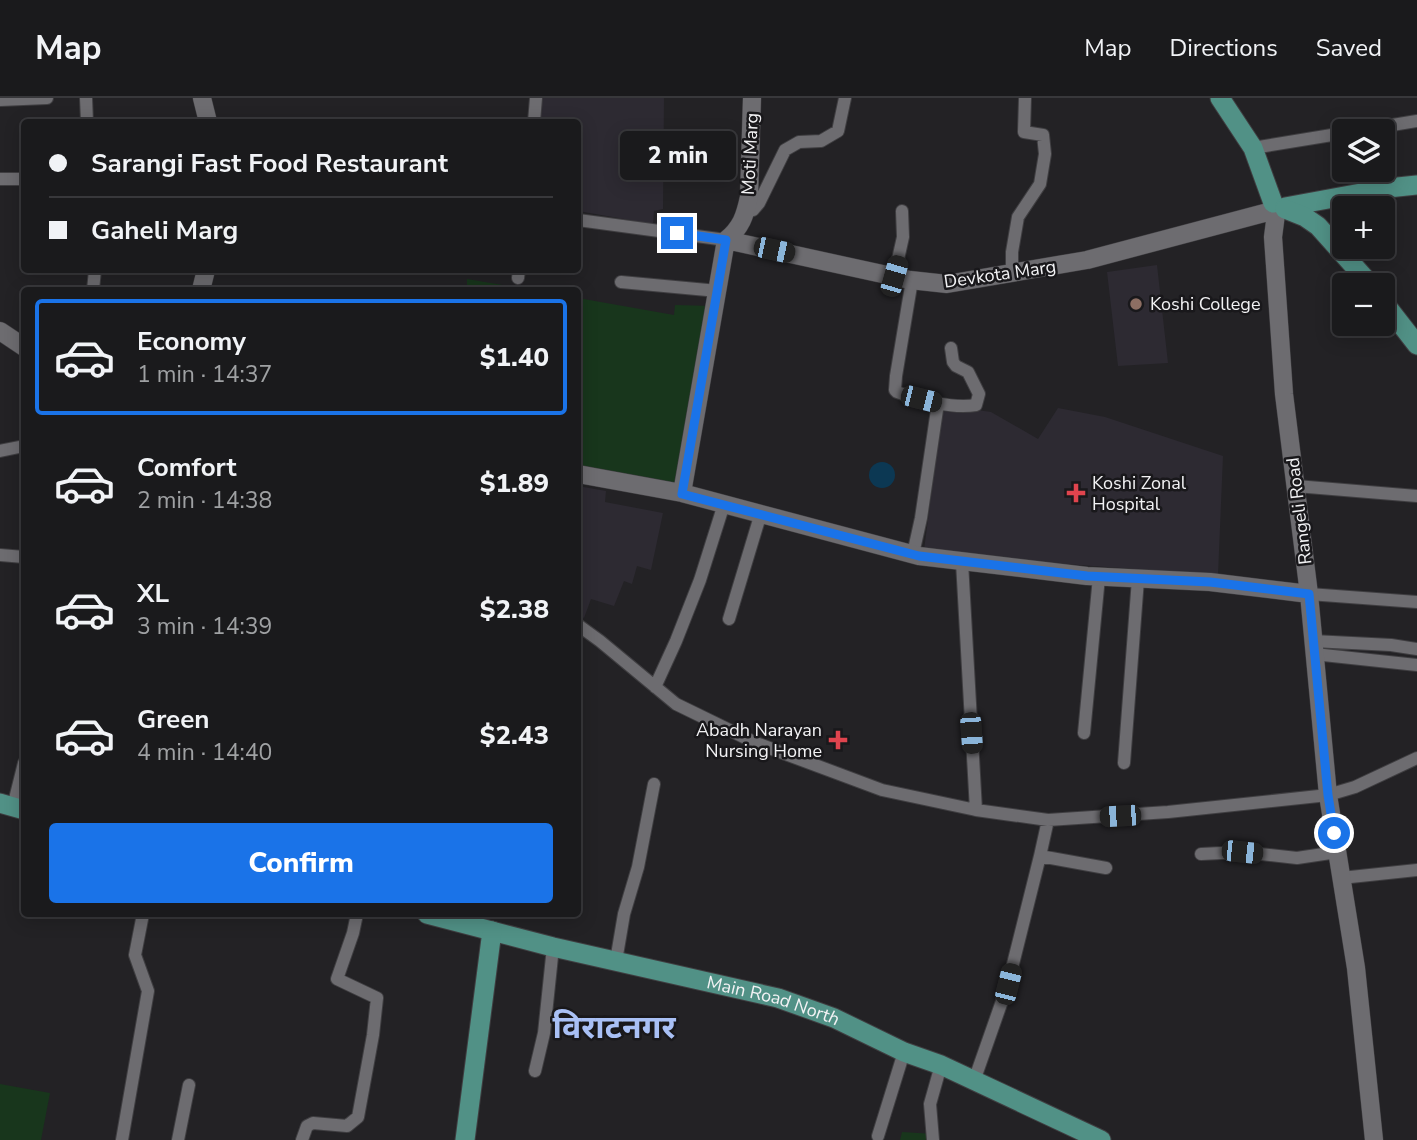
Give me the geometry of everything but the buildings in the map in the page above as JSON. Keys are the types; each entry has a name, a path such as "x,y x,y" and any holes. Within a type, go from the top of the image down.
{"main road":[{"path":"202,98 207,119"},
{"name":"Moti Marg","path":"682,494 726,240 737,231 746,212 749,197 752,98"},
{"path":"1220,98 1253,148 1278,209 1305,218 1318,226 1360,273"},
{"path":"1278,209 1417,185"},
{"name":"Devkota Marg","path":"726,240 902,278 947,285 1087,260 1278,209"},
{"name":"Rangeli Road","path":"1278,209 1273,237 1282,368 1309,594 1328,795 1356,968 1374,1140"},
{"path":"1395,317 1417,345"},
{"path":"0,331 21,344"},
{"path":"581,475 724,504 913,554 1099,577 1210,582 1309,594"},
{"name":"Main Road North","path":"438,917 554,947 778,998 834,1018 904,1052 941,1065 1101,1140"},
{"path":"466,1140 492,931"}],"street":[{"path":"86,98 87,119"},
{"path":"534,119 536,98"},
{"path":"746,212 753,210 760,203 785,150 799,142 821,141 838,131 845,98"},
{"path":"1012,273 1012,252 1018,217 1040,184 1045,154 1043,135 1024,132 1025,98"},
{"path":"0,100 40,99"},
{"path":"1395,125 1417,121"},
{"path":"1253,148 1332,135"},
{"path":"0,179 21,179"},
{"path":"902,211 902,278 911,286 895,390 938,403 976,405 979,394 970,375 953,362 951,348"},
{"path":"581,220 726,240"},
{"path":"621,282 718,291"},
{"path":"913,554 938,403"},
{"path":"0,451 21,447"},
{"path":"1296,486 1417,496"},
{"path":"655,687 700,580 724,504"},
{"path":"729,619 761,513"},
{"path":"0,555 21,557"},
{"path":"962,562 976,810"},
{"path":"1084,733 1099,577"},
{"path":"1125,763 1138,579"},
{"path":"1309,594 1417,601"},
{"path":"581,627 676,704 756,743 883,790 976,810 1048,820 1168,812 1328,795 1355,787 1417,758"},
{"path":"1314,648 1396,645 1417,649"},
{"path":"1394,663 1396,645"},
{"path":"1314,648 1417,665"},
{"path":"12,807 21,774"},
{"path":"616,961 654,784"},
{"path":"974,1081 1008,984 1048,820"},
{"path":"1201,854 1242,852 1297,858 1337,852"},
{"path":"1040,856 1106,868"},
{"path":"1341,878 1417,870"},
{"path":"122,1140 148,991 135,955 142,917"},
{"path":"302,1140 307,1126 313,1123 347,1126 358,1117 377,998 337,979 356,917"},
{"path":"535,1071 544,1033 554,947"},
{"path":"878,1136 904,1052"},
{"path":"933,1140 930,1104 941,1065"},
{"path":"178,1140 189,1086"}],"shaded area":[{"path":"541,98 664,98 663,209 654,211 653,224 581,212 581,119 540,119"},
{"name":"Koshi College","path":"1157,265 1168,363 1118,366 1107,272"},
{"name":"Koshi Zonal Hospital","path":"943,405 991,412 1038,439 1058,408 1105,417 1223,456 1218,575 997,559 924,550"},
{"path":"581,487 606,491 605,502 663,513 651,570 637,566 632,584 624,581 614,606 591,599 584,618 581,616"}],"green space":[{"path":"467,279 515,287 467,287"},
{"path":"581,299 674,315 675,305 713,306 679,485 581,469"},
{"path":"0,1084 50,1093 41,1140 0,1140"},
{"path":"902,1132 934,1134 934,1140 900,1140"}],"water":[{"path":"882,462 891,466 895,475 891,484 882,488 873,484 869,475 873,466"}],"place":[{"name":"Koshi College","path":"1136,304"},
{"name":"Koshi Zonal Hospital","path":"1076,493"},
{"name":"Abadh Narayan Nursing Home","path":"838,740"}],"district":[{"name":"विराटनगर","path":"614,1027"}],"route":[{"path":"677,233 726,240 682,494 919,556 1087,576 1210,582 1309,594 1334,833"}]}
